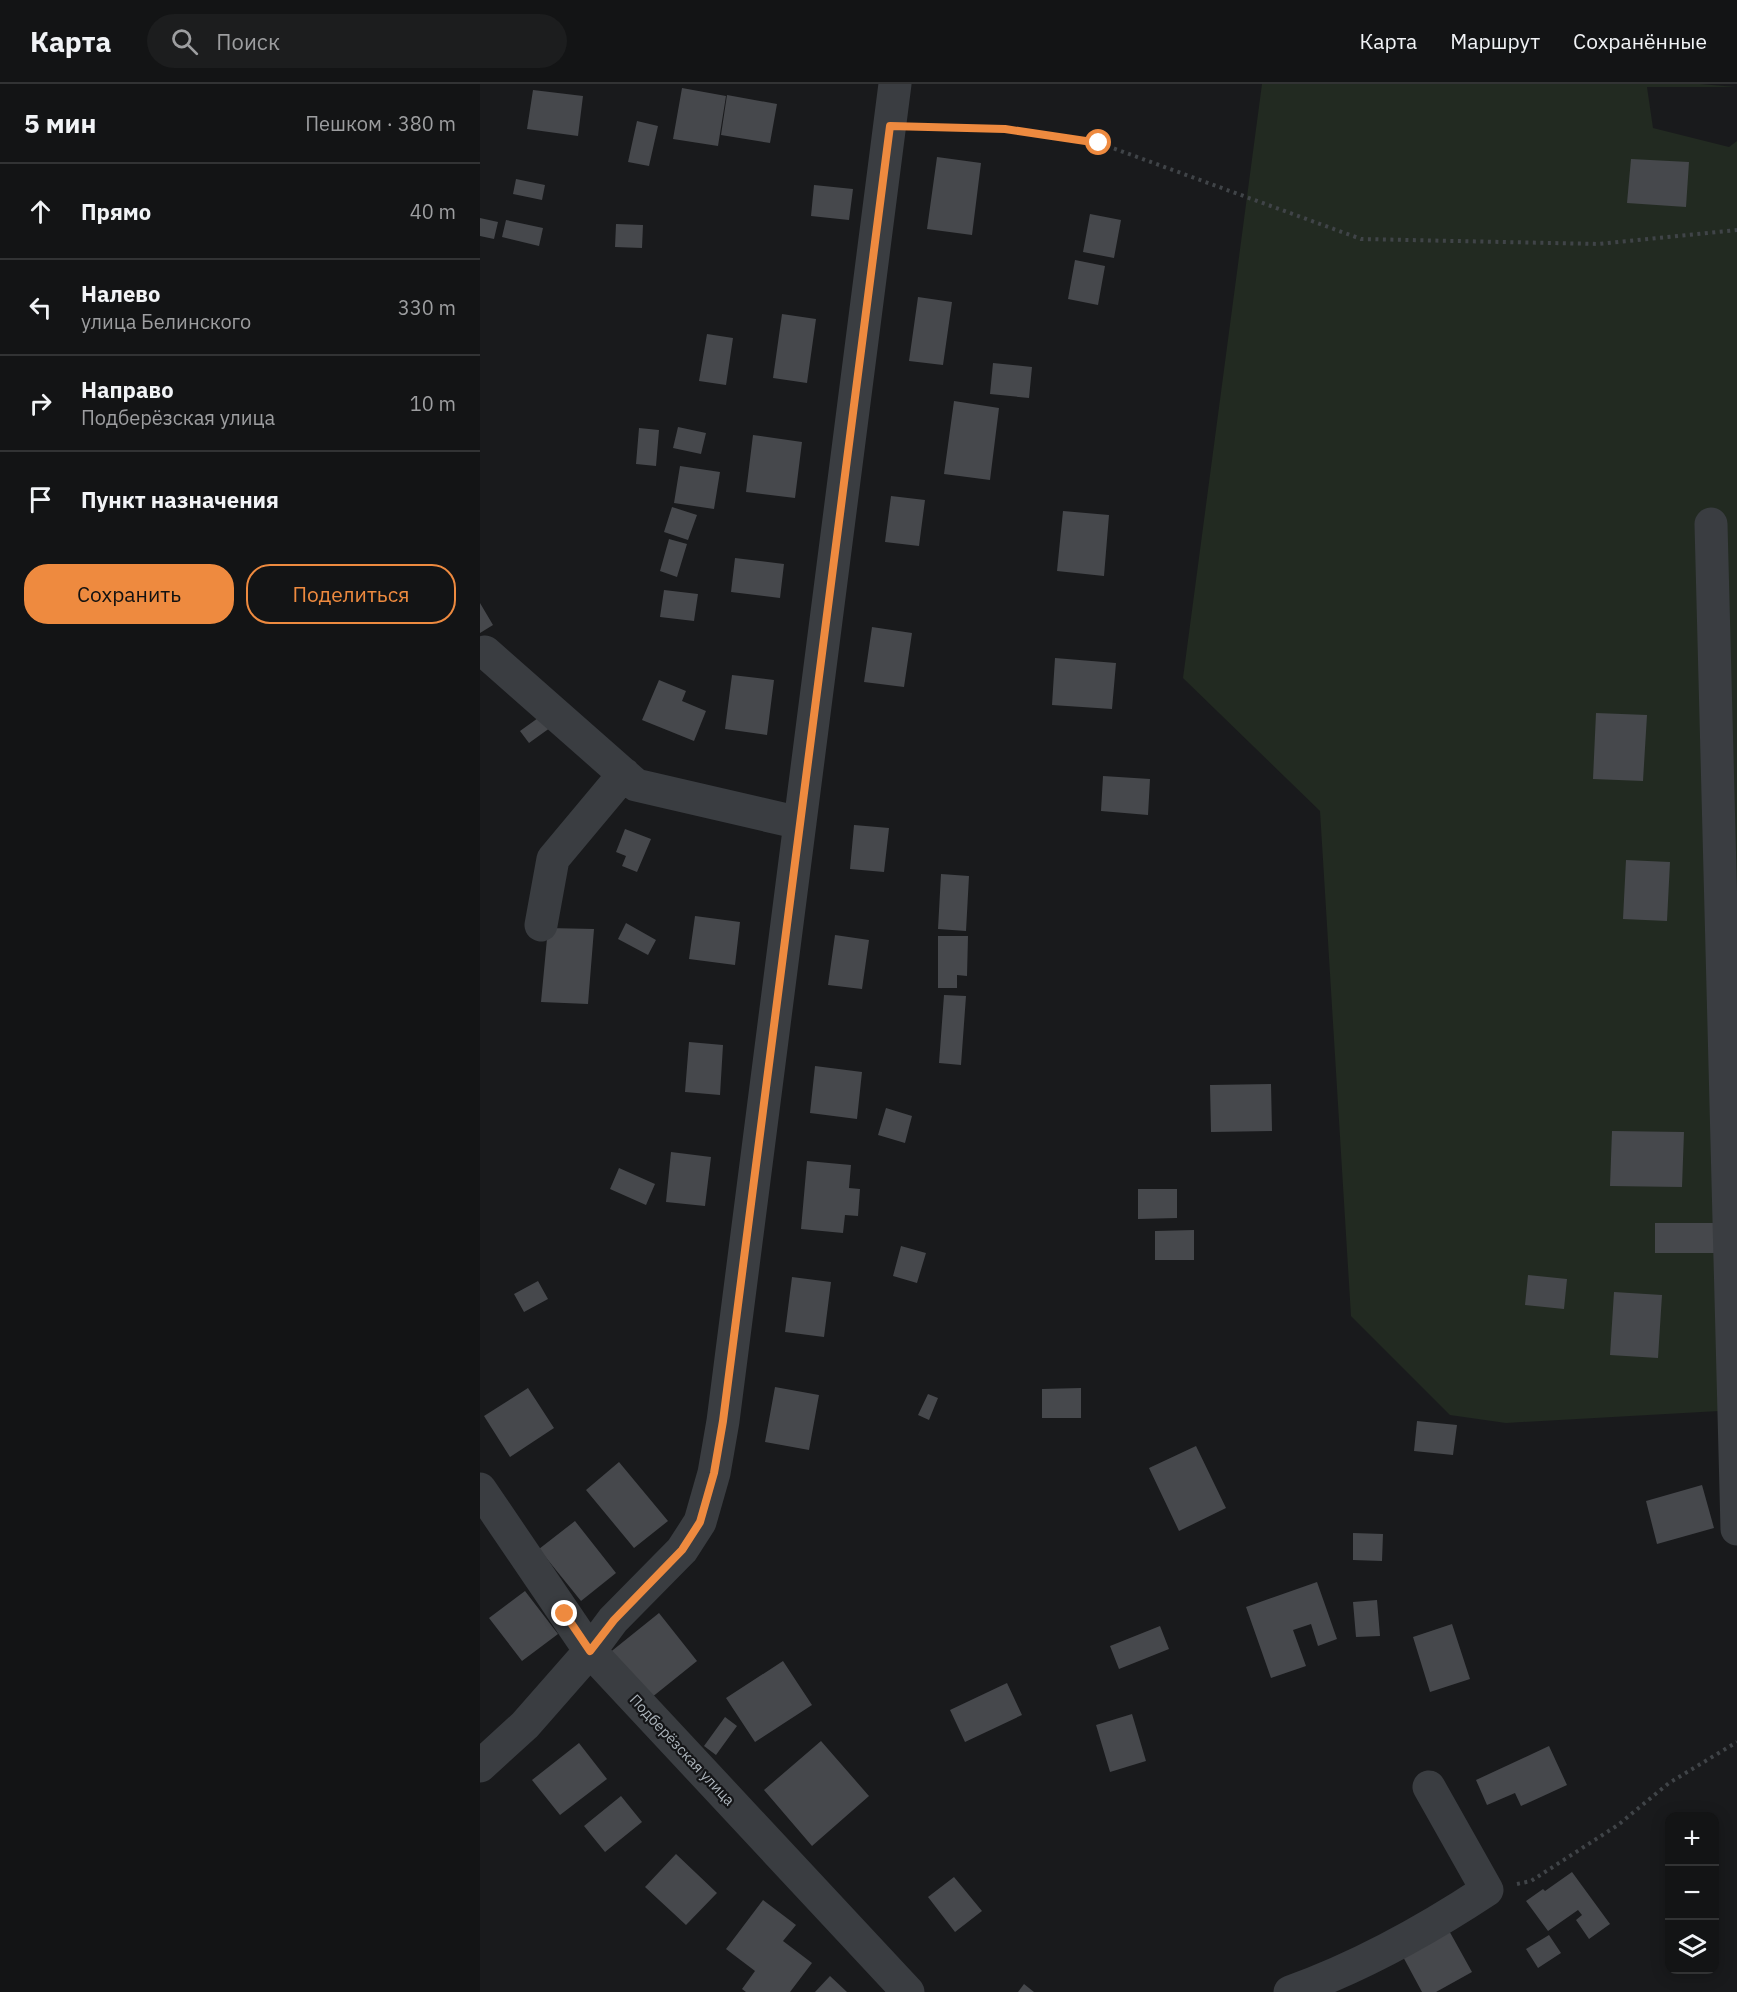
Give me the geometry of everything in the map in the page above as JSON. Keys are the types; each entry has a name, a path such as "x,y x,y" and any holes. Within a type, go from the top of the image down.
{"street":[{"path":"480,1766 525,1725 614,1620 682,1550 700,1522 714,1473 723,1421 895,84"},
{"path":"1711,524 1737,1529"},
{"path":"485,652 636,784 800,823"},
{"path":"541,925 553,859 624,774"},
{"name":"Подберёзская улица","path":"480,1489 590,1651 909,1992"},
{"path":"1290,1992 1331,1977 1437,1923 1486,1890 1429,1787"}],"path":[{"path":"890,126 1005,129 1099,143 1361,239 1599,244 1737,230"},
{"path":"1486,1890 1531,1881 1618,1825 1669,1783 1737,1743"}],"shaded area":[{"path":"1262,84 1700,84 1737,87 1647,87 1653,128 1729,147 1737,141 1737,1410 1506,1423 1450,1415 1351,1316 1320,811 1183,678"}],"building":[{"path":"682,88 726,96 718,146 673,139"},
{"path":"533,90 583,96 578,136 527,129"},
{"path":"727,95 777,104 770,143 721,135"},
{"path":"637,121 658,126 649,166 628,162"},
{"path":"937,157 981,163 972,235 927,229"},
{"path":"1631,159 1689,162 1686,207 1627,203"},
{"path":"516,179 545,185 542,200 513,194"},
{"path":"814,185 853,189 849,220 811,216"},
{"path":"1090,214 1121,220 1114,258 1083,252"},
{"path":"480,218 498,222 494,239 480,236"},
{"path":"506,220 543,228 539,246 502,237"},
{"path":"616,224 643,225 642,248 615,247"},
{"path":"1075,260 1105,266 1098,305 1068,299"},
{"path":"918,297 952,302 943,365 909,361"},
{"path":"782,314 816,319 807,383 773,378"},
{"path":"707,334 733,338 726,385 699,381"},
{"path":"993,363 1032,367 1029,398 990,394"},
{"path":"954,401 999,408 990,480 944,474"},
{"path":"678,427 706,433 701,454 673,448"},
{"path":"639,428 659,430 656,466 636,464"},
{"path":"753,435 802,442 795,498 746,492"},
{"path":"680,466 720,472 714,509 674,503"},
{"path":"891,496 925,500 919,546 885,542"},
{"path":"672,507 697,515 688,540 664,532"},
{"path":"1063,511 1109,515 1104,576 1057,571"},
{"path":"669,539 687,544 677,577 660,571"},
{"path":"735,558 784,564 780,598 731,592"},
{"path":"664,590 698,594 694,621 660,617"},
{"path":"480,603 493,625 480,633"},
{"path":"872,627 912,633 904,687 864,682"},
{"path":"1055,658 1116,663 1112,709 1052,705"},
{"path":"732,675 774,680 767,735 725,729"},
{"path":"659,680 686,691 682,701 706,711 694,741 642,720"},
{"path":"545,713 554,725 529,743 520,731"},
{"path":"1596,713 1647,715 1643,781 1593,779"},
{"path":"1103,776 1150,779 1148,815 1101,811"},
{"path":"854,825 889,828 884,872 850,869"},
{"path":"625,829 651,839 637,872 622,866 626,856 616,852"},
{"path":"1626,860 1670,862 1667,921 1623,919"},
{"path":"941,874 969,876 966,931 938,929"},
{"path":"695,916 740,922 735,965 689,959"},
{"path":"626,923 656,940 648,955 618,939"},
{"path":"548,928 594,929 588,1004 541,1002"},
{"path":"835,935 869,940 862,989 828,985"},
{"path":"938,936 968,936 967,976 957,975 957,988 938,988"},
{"path":"944,995 966,996 961,1065 939,1063"},
{"path":"689,1042 723,1045 720,1095 685,1092"},
{"path":"815,1066 862,1072 857,1119 810,1113"},
{"path":"1271,1084 1272,1131 1211,1132 1210,1085"},
{"path":"886,1108 912,1116 905,1143 878,1135"},
{"path":"1612,1131 1684,1132 1682,1187 1610,1186"},
{"path":"671,1152 711,1157 705,1206 666,1202"},
{"path":"807,1161 851,1165 849,1188 860,1189 858,1216 845,1215 843,1233 801,1229"},
{"path":"619,1168 655,1184 646,1205 610,1189"},
{"path":"1138,1189 1177,1189 1177,1218 1138,1219"},
{"path":"1655,1223 1715,1223 1714,1253 1655,1253"},
{"path":"1194,1230 1194,1260 1155,1260 1155,1231"},
{"path":"901,1246 926,1253 917,1283 893,1276"},
{"path":"1528,1275 1567,1279 1564,1309 1525,1305"},
{"path":"792,1277 831,1282 824,1337 785,1332"},
{"path":"538,1281 548,1299 524,1312 514,1294"},
{"path":"1614,1292 1662,1295 1658,1358 1610,1355"},
{"path":"775,1387 819,1395 809,1450 765,1442"},
{"path":"528,1388 554,1428 510,1457 484,1416"},
{"path":"1081,1388 1081,1418 1042,1418 1042,1389"},
{"path":"928,1394 938,1398 929,1420 918,1415"},
{"path":"1417,1421 1457,1425 1453,1455 1414,1451"},
{"path":"1196,1446 1226,1508 1179,1531 1149,1468"},
{"path":"619,1462 668,1521 634,1548 586,1490"},
{"path":"1702,1485 1714,1528 1657,1544 1646,1501"},
{"path":"575,1521 616,1573 581,1601 539,1549"},
{"path":"1353,1533 1383,1534 1382,1561 1353,1560"},
{"path":"1317,1582 1337,1639 1318,1646 1311,1624 1293,1630 1306,1666 1271,1678 1246,1607"},
{"path":"525,1591 558,1634 522,1661 489,1618"},
{"path":"1377,1600 1380,1636 1356,1637 1353,1602"},
{"path":"659,1613 697,1661 646,1702 608,1654"},
{"path":"1452,1624 1470,1679 1430,1692 1413,1637"},
{"path":"1160,1626 1169,1649 1119,1669 1110,1646"},
{"path":"783,1661 812,1705 755,1742 726,1698"},
{"path":"1007,1683 1022,1715 965,1742 950,1710"},
{"path":"1132,1714 1146,1761 1110,1772 1096,1725"},
{"path":"725,1717 737,1726 716,1755 704,1746"},
{"path":"821,1741 869,1796 812,1846 764,1790"},
{"path":"579,1743 607,1779 560,1815 532,1780"},
{"path":"1549,1746 1567,1785 1521,1806 1515,1793 1487,1805 1476,1780"},
{"path":"621,1796 642,1822 605,1852 584,1826"},
{"path":"676,1854 717,1893 686,1925 645,1887"},
{"path":"1572,1872 1610,1924 1589,1939 1576,1920 1582,1915 1578,1910 1548,1931 1526,1901"},
{"path":"954,1877 982,1911 955,1932 928,1897"},
{"path":"763,1900 796,1925 783,1941 812,1963 790,1992 746,1992 742,1989 755,1971 726,1949"},
{"path":"1447,1927 1472,1972 1436,1992 1422,1992 1401,1953"},
{"path":"1549,1935 1561,1953 1538,1968 1526,1949"},
{"path":"830,1976 847,1992 815,1992"},
{"path":"1024,1984 1034,1992 1018,1992"}],"route":[{"path":"565,1614 590,1651 614,1620 682,1550 700,1522 714,1473 723,1421 890,126 1005,129 1099,143"}]}
